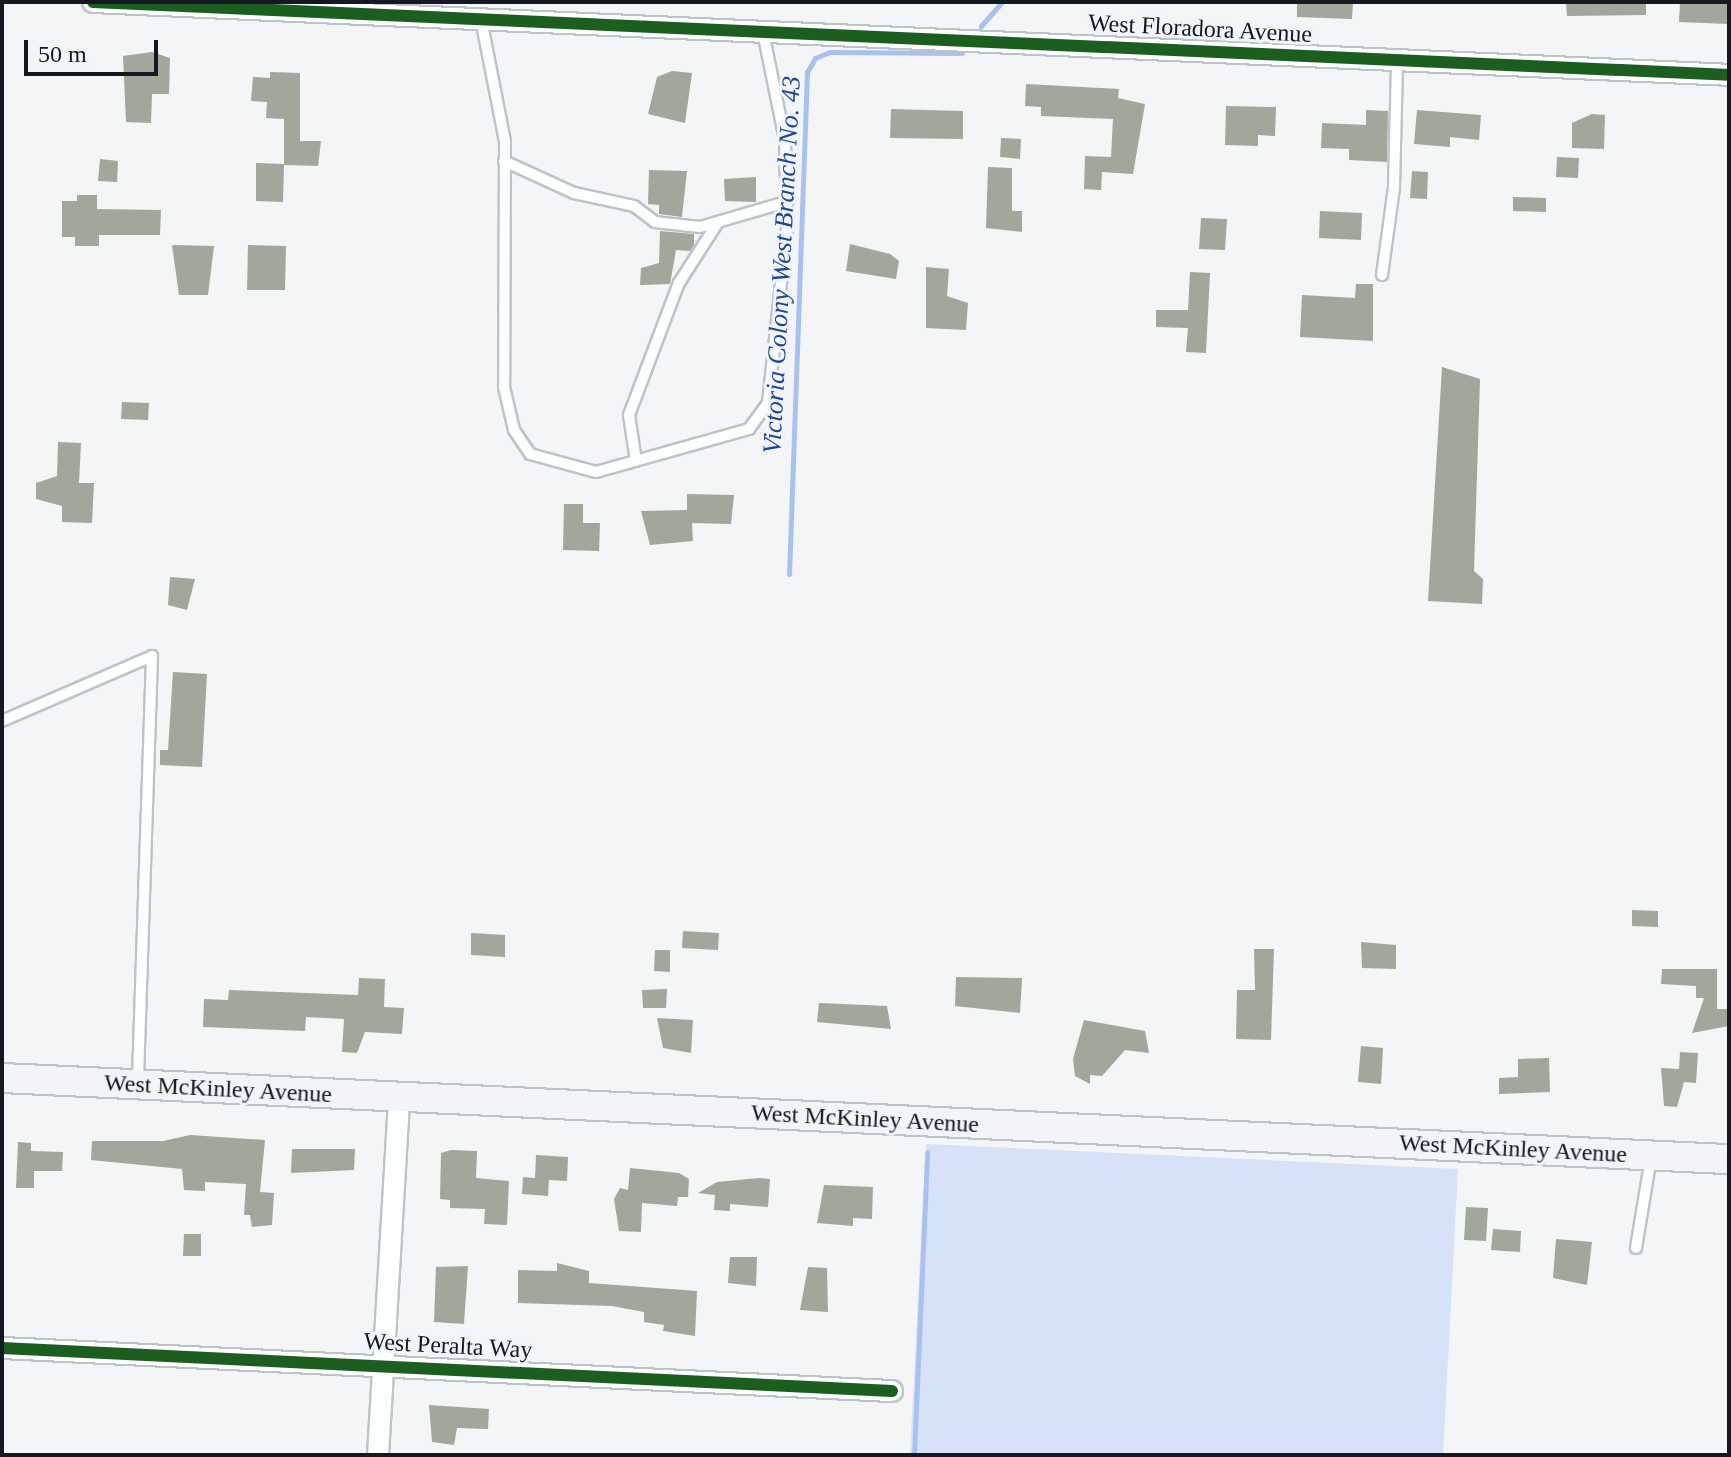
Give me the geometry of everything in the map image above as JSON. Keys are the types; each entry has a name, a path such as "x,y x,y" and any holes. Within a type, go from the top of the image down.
{"main road":[{"name":"West McKinley Avenue","path":"2,1078 1729,1159"}],"street":[{"name":"West Floradora Avenue","path":"93,2 1729,75"},
{"path":"378,1455 399,1098"},
{"name":"West Peralta Way","path":"2,1348 892,1391"}],"lane":[{"path":"481,19 504,161 504,387 514,430 530,454 596,472 749,429 768,403 786,202 785,140 763,32"},
{"path":"1382,275 1394,187 1397,60"},
{"path":"504,161 574,193 634,206 655,222 700,227 786,202"},
{"path":"636,461 629,415 679,283 718,222"},
{"path":"2,721 152,656 138,1085"},
{"path":"1636,1248 1651,1155"}],"shaded area":[{"path":"926,1144 1458,1169 1443,1455 910,1455"}],"building":[{"path":"1297,2 1353,2 1352,19 1297,17"},
{"path":"1566,2 1646,2 1646,15 1567,16"},
{"path":"1680,2 1729,2 1729,24 1679,22"},
{"path":"152,52 170,58 169,94 152,94 151,123 126,122 123,56"},
{"path":"672,71 692,73 685,123 648,114 657,77"},
{"path":"270,72 300,73 300,141 321,141 318,166 284,165 283,202 256,201 256,163 284,164 284,119 266,118 267,102 251,101 253,77 270,78"},
{"path":"1026,84 1119,89 1118,98 1145,104 1133,174 1102,172 1101,190 1084,189 1085,156 1111,157 1113,119 1041,116 1041,107 1025,106"},
{"path":"1226,106 1276,107 1275,136 1258,135 1258,146 1225,145"},
{"path":"891,109 963,111 963,139 890,138"},
{"path":"1366,110 1388,111 1387,162 1349,160 1349,149 1321,148 1322,123 1366,125"},
{"path":"1417,110 1481,115 1479,140 1450,137 1450,147 1414,144"},
{"path":"1592,114 1605,115 1604,149 1572,148 1572,123"},
{"path":"1001,138 1021,139 1020,159 1000,157"},
{"path":"1557,157 1579,158 1578,178 1556,177"},
{"path":"100,159 118,161 117,182 98,181"},
{"path":"988,167 1012,168 1012,211 1022,211 1022,232 986,228"},
{"path":"649,170 687,171 682,217 659,214 659,205 648,204"},
{"path":"1412,171 1428,172 1427,199 1410,198"},
{"path":"756,177 756,202 725,201 724,179"},
{"path":"77,195 97,195 97,209 161,210 160,235 99,235 99,246 75,246 75,237 62,237 62,201 77,201"},
{"path":"1513,197 1546,198 1546,212 1513,211"},
{"path":"1320,211 1362,213 1361,240 1319,238"},
{"path":"1201,218 1227,219 1225,250 1199,249"},
{"path":"660,231 694,234 694,245 690,251 676,250 670,284 640,285 641,268 659,263"},
{"path":"850,244 890,254 899,261 896,279 846,271"},
{"path":"172,245 214,246 208,295 179,295"},
{"path":"248,245 286,246 285,290 247,290"},
{"path":"926,267 949,269 947,296 968,303 966,330 926,328"},
{"path":"1190,272 1210,273 1206,353 1186,352 1188,328 1156,327 1156,310 1188,310"},
{"path":"1356,284 1373,284 1373,341 1300,337 1302,295 1355,298"},
{"path":"1442,367 1480,379 1474,571 1483,579 1482,604 1428,601"},
{"path":"122,402 149,403 148,420 121,419"},
{"path":"58,442 81,443 79,483 94,483 92,523 62,522 62,506 36,499 36,483 57,476"},
{"path":"687,494 734,495 731,524 692,523 693,541 650,545 641,511 687,510"},
{"path":"564,504 583,504 583,523 600,523 599,551 563,550"},
{"path":"170,577 195,579 187,610 168,605"},
{"path":"173,672 207,674 202,767 160,765 160,750 168,750"},
{"path":"1632,910 1658,911 1658,927 1632,926"},
{"path":"683,931 719,933 718,950 682,948"},
{"path":"471,933 505,935 505,957 471,955"},
{"path":"1361,942 1396,945 1396,969 1362,968"},
{"path":"1254,949 1274,949 1271,1040 1236,1039 1237,990 1255,990"},
{"path":"655,950 670,950 670,972 654,971"},
{"path":"1662,969 1717,969 1717,1009 1729,1009 1729,1026 1692,1033 1704,998 1696,998 1696,986 1661,984"},
{"path":"956,977 1022,978 1020,1013 955,1006"},
{"path":"359,978 385,979 384,1007 404,1008 402,1034 365,1032 357,1053 342,1052 344,1019 306,1017 305,1031 203,1027 204,999 228,1000 229,990 358,995"},
{"path":"667,989 666,1008 643,1008 642,990"},
{"path":"819,1003 887,1006 891,1029 817,1022"},
{"path":"657,1018 693,1020 691,1053 663,1048"},
{"path":"1084,1020 1145,1031 1149,1053 1125,1050 1102,1076 1090,1075 1090,1084 1075,1076 1073,1059"},
{"path":"1361,1046 1383,1048 1381,1084 1358,1082"},
{"path":"1680,1052 1698,1053 1696,1083 1684,1082 1677,1107 1664,1106 1661,1068 1679,1069"},
{"path":"1549,1058 1550,1092 1499,1094 1499,1078 1518,1077 1518,1059"},
{"path":"190,1135 265,1140 260,1192 274,1193 272,1225 252,1227 250,1215 244,1215 246,1184 205,1182 205,1191 184,1190 182,1169 91,1160 92,1141 163,1141"},
{"path":"18,1142 31,1143 31,1151 63,1152 62,1171 34,1171 34,1188 16,1188"},
{"path":"292,1149 355,1149 354,1170 291,1173"},
{"path":"451,1150 477,1151 476,1178 509,1181 507,1225 484,1224 485,1209 450,1208 450,1200 440,1199 441,1153"},
{"path":"536,1155 568,1157 567,1181 549,1180 548,1196 522,1194 523,1177 535,1178"},
{"path":"630,1168 679,1173 689,1179 688,1197 678,1197 677,1206 642,1203 641,1232 619,1231 614,1199 620,1188 628,1190"},
{"path":"770,1179 768,1207 730,1204 730,1211 714,1210 715,1195 698,1193 717,1182"},
{"path":"824,1185 873,1187 872,1219 853,1218 853,1226 817,1223"},
{"path":"1466,1207 1488,1208 1486,1241 1464,1240"},
{"path":"1493,1229 1521,1231 1520,1252 1491,1250"},
{"path":"184,1234 201,1234 201,1256 183,1256"},
{"path":"1556,1239 1592,1242 1587,1285 1553,1278"},
{"path":"730,1257 757,1257 756,1286 728,1283"},
{"path":"557,1263 589,1271 589,1283 697,1291 695,1336 663,1331 664,1325 644,1322 644,1312 612,1306 518,1303 518,1270 557,1271"},
{"path":"468,1266 464,1324 434,1322 436,1267"},
{"path":"808,1267 827,1268 828,1312 800,1310"},
{"path":"429,1405 489,1409 488,1429 457,1428 454,1445 432,1442"}],"waterway":[{"name":"Victoria Colony West Branch No. 43","path":"981,26 1002,2"},
{"name":"Victoria Colony West Branch No. 43","path":"789,574 807,72 815,58 830,52 962,53"},
{"name":"Victoria Colony West Branch No. 43","path":"914,1455 927,1152"}],"cycle path":[{"path":"93,2 1729,75"},
{"path":"2,1348 892,1391"}]}
